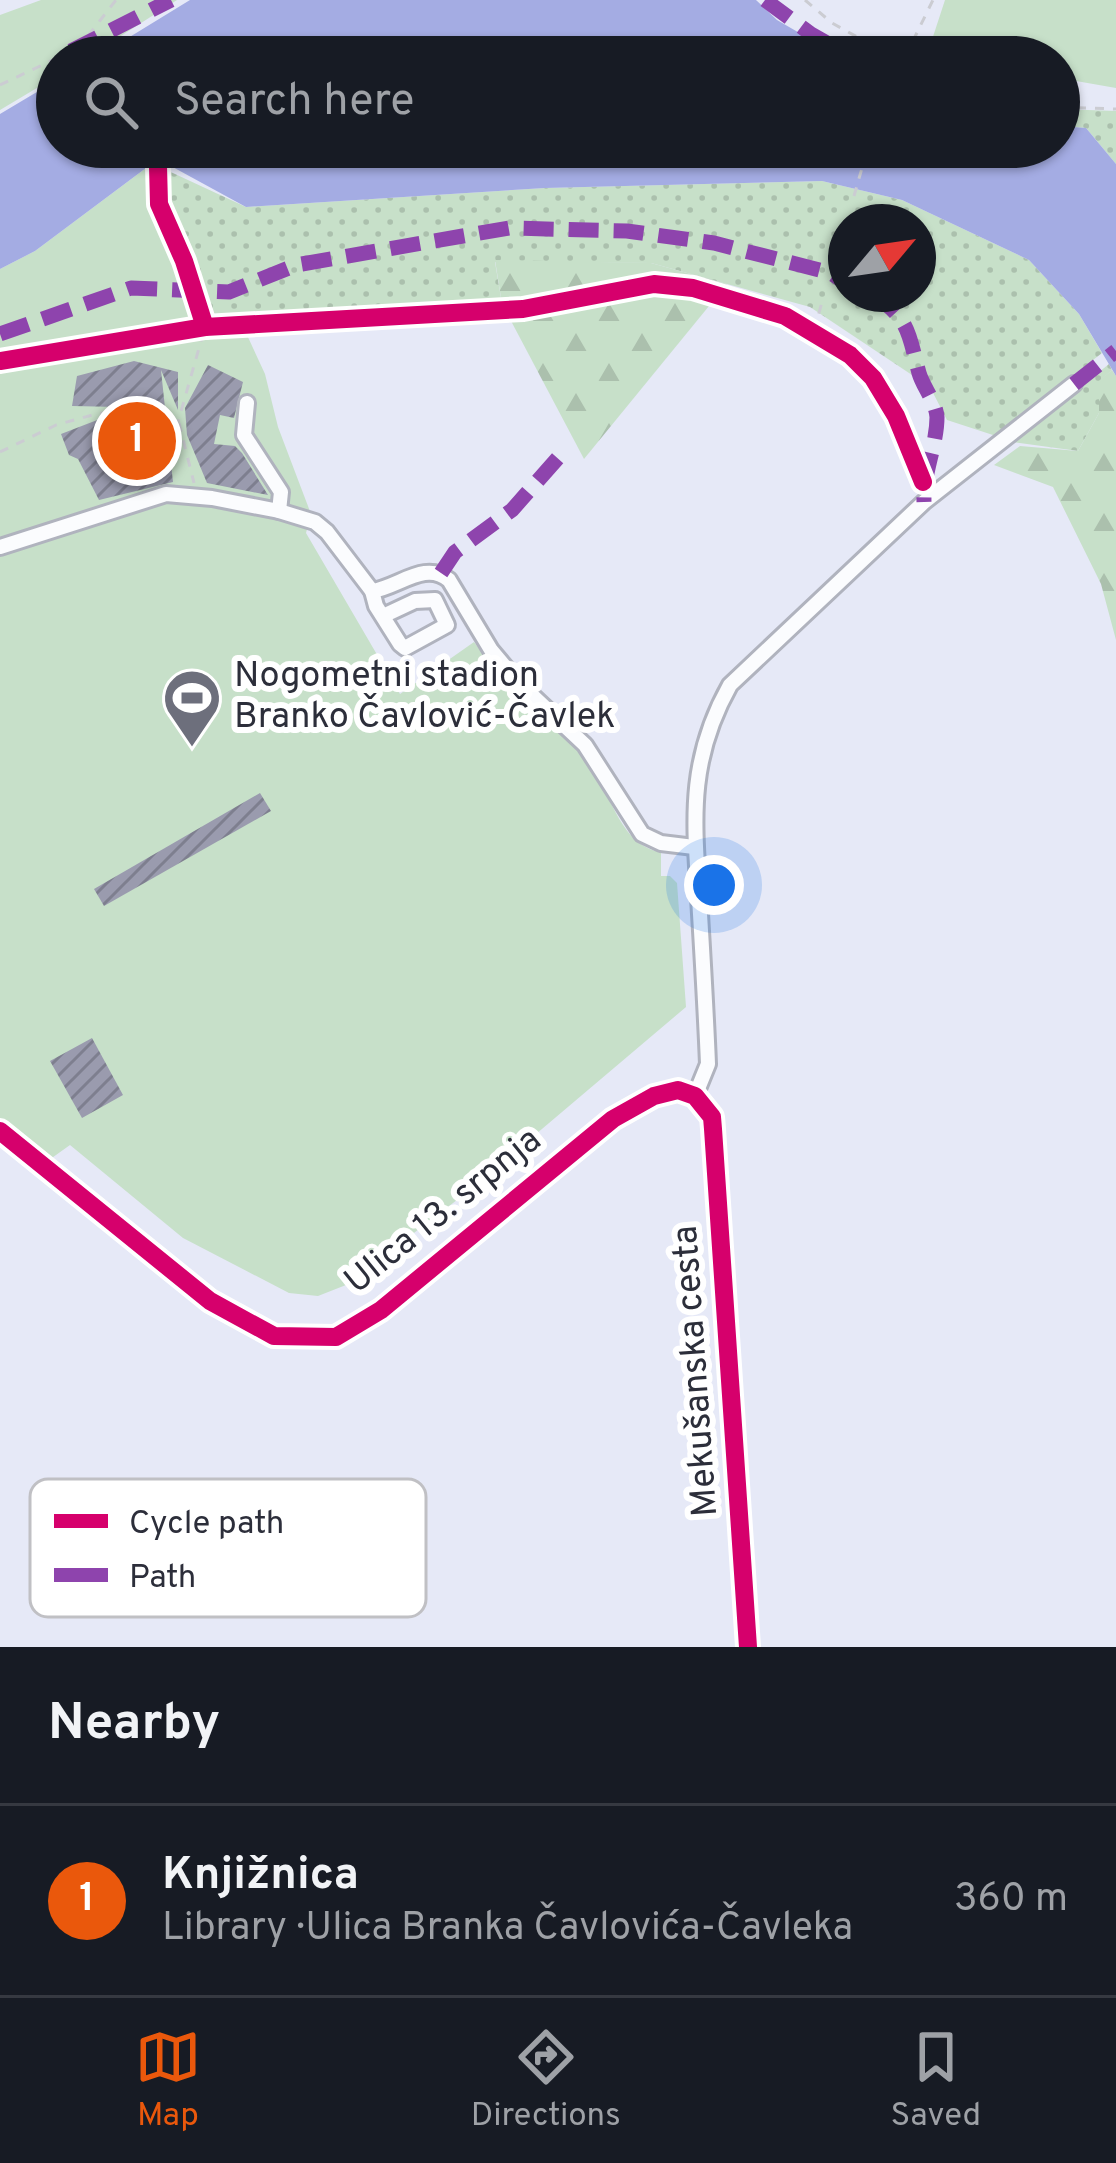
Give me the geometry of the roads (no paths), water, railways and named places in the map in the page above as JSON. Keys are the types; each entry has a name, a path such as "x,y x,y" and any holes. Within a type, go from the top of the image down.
{"street":[{"path":"694,1096 708,1064 694,847 698,761 712,717 730,685 924,502 1074,384"},
{"path":"247,403 244,435 280,492 279,511"},
{"path":"1,542 166,494 212,498 315,522 372,590 383,616 405,648 447,626 435,600 415,601 383,616"},
{"path":"372,590 430,570 441,573 491,650 585,745 642,834 661,843 694,847"},
{"name":"Ulica 13. srpnja","path":"0,1131 210,1301 274,1336 336,1337 381,1310 614,1119 666,1091 694,1096"},
{"name":"Mekušanska cesta","path":"694,1096 712,1118 748,1647"}],"water":[{"path":"190,0 756,0 805,36 131,36"},
{"path":"36,93 36,168 146,168 35,251 0,269 0,114"},
{"path":"1080,128 1086,128 1116,164 1116,376 1079,314 1029,260 936,216 936,204 910,204 822,181 545,188 246,207 174,168 1080,168"}],"place":[{"name":"Knjižnica","path":"137,441"},
{"name":"Nogometni stadion Branko Čavlović-Čavlek","path":"192,749"}]}
